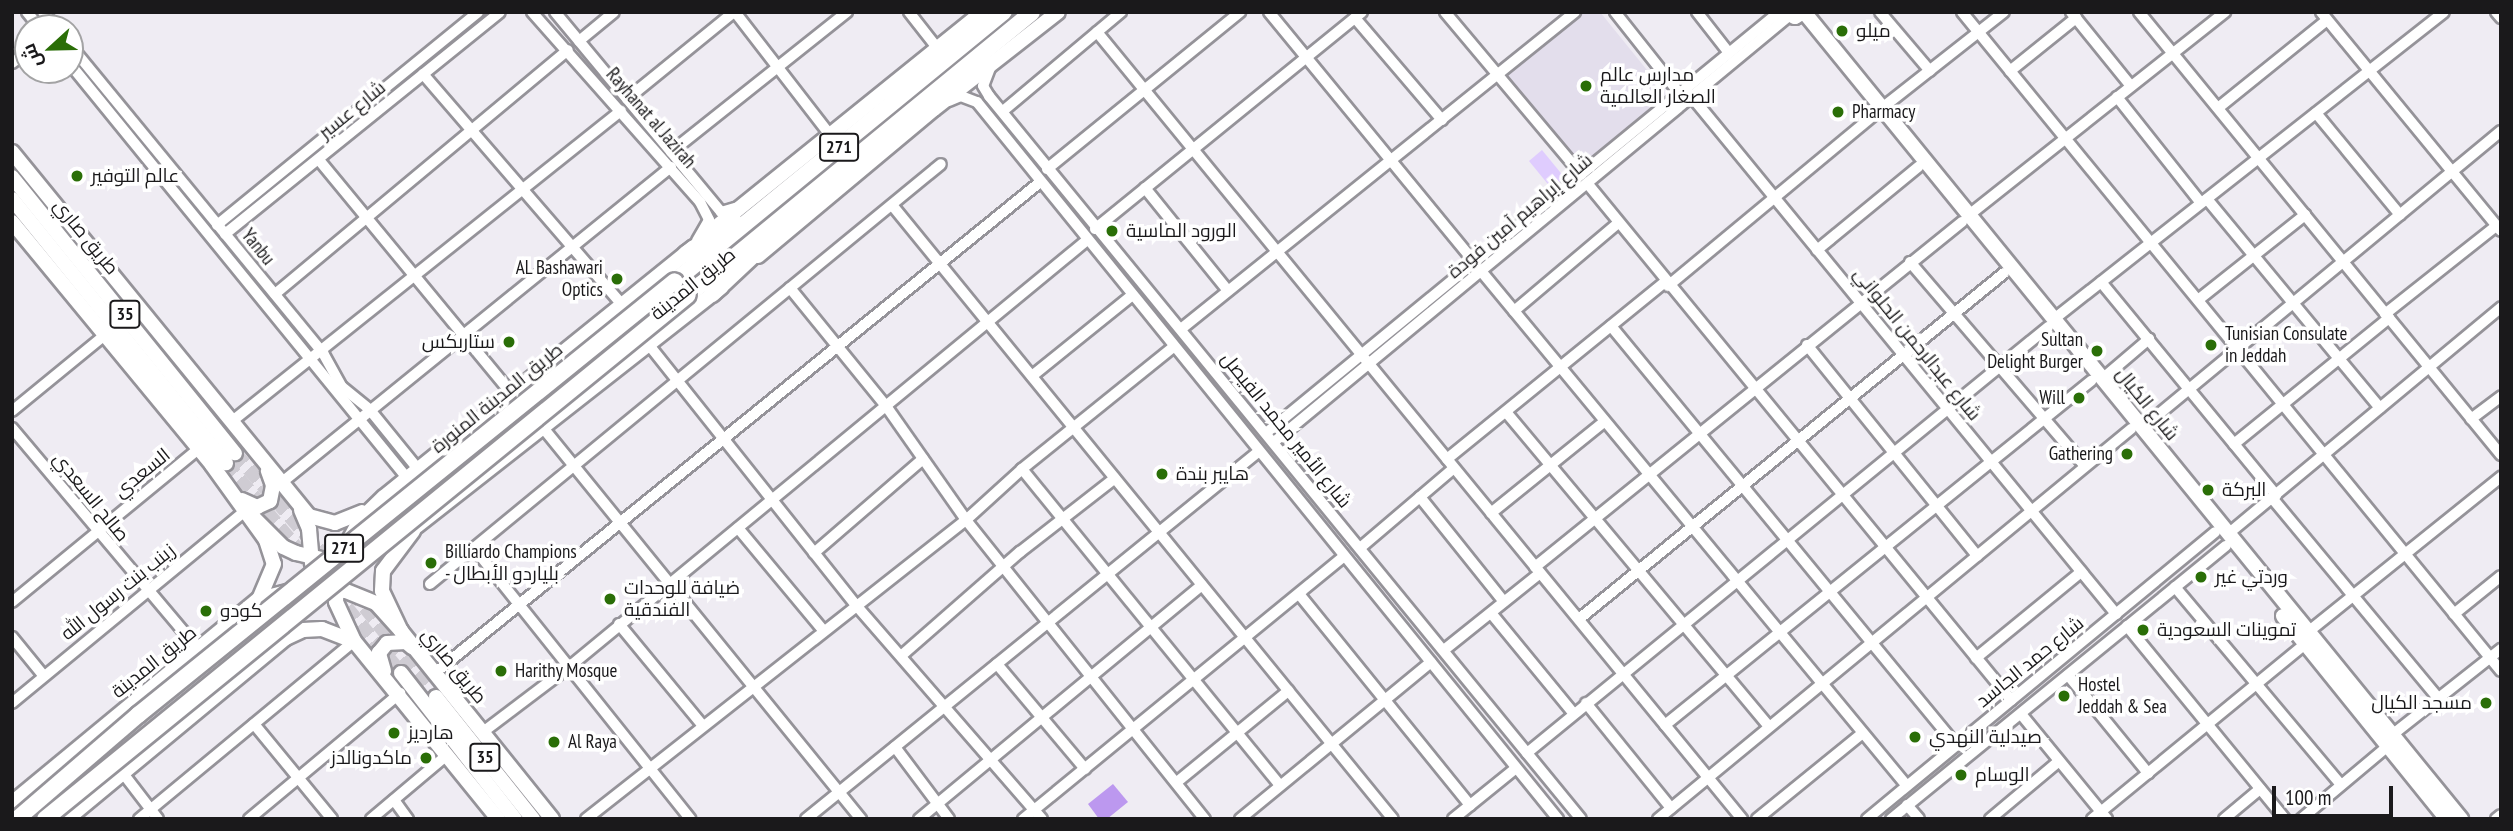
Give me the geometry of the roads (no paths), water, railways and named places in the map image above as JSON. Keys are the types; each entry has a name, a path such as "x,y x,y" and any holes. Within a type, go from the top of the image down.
{"highway":[{"name":"طريق المدينة المنورة","path":"17,819 138,715 675,281 833,142 1004,12"},
{"name":"طريق المدينة المنورة","path":"45,819 1032,12"},
{"path":"976,58 1042,12"},
{"path":"687,254 833,142"},
{"path":"712,294 869,145"}],"main road":[{"name":"طريق المدينة","path":"354,641 341,621 335,591 339,562 360,520 413,474 687,254 738,207 833,142 982,12"},
{"name":"طريق المدينة","path":"246,510 283,547 313,558 339,562 381,554 649,345 934,109 1058,12"},
{"name":"شارع الكيال","path":"1793,14 1879,111 2223,538 2390,740 2461,819"},
{"name":"شارع الكيال","path":"1879,111 1918,167 1965,218 2004,273 2051,323"},
{"path":"12,152 309,516 320,521 349,520 386,496"},
{"name":"طريق صاري","path":"12,177 226,462"},
{"name":"طريق صاري","path":"12,199 226,462"},
{"path":"12,222 197,450 226,462 250,506 270,501 272,479 245,440"},
{"path":"226,462 246,510 272,553 274,564 259,599"},
{"path":"281,483 302,512 313,558 307,587 286,638"},
{"path":"386,496 376,517 376,533 412,530"},
{"name":"طريق صاري","path":"412,530 383,570 382,591 401,631 552,819"},
{"name":"طريق المدينة","path":"12,803 259,599 307,587 335,591 376,603 401,631"},
{"path":"230,624 276,615 279,631 264,656"},
{"path":"67,819 286,638 303,629 322,629 354,641 400,694"},
{"path":"432,668 406,642 387,642 382,647 380,665 498,819"},
{"name":"35","path":"401,673 515,819"},
{"name":"طريق صاري","path":"436,697 533,819"},
{"name":"شارع الكيال","path":"2390,740 2447,819"}],"street":[{"name":"شارع عسير","path":"218,225 478,12"},
{"name":"شارع عسير","path":"226,234 500,12"},
{"name":"Rayhanat al Jazirah","path":"532,12 700,202 709,220 687,254"},
{"name":"Rayhanat al Jazirah","path":"555,12 721,212 738,207"},
{"path":"579,41 614,12"},
{"path":"627,99 735,12 780,66 833,142"},
{"path":"671,152 847,12"},
{"path":"909,12 938,49"},
{"path":"1003,111 1121,12"},
{"path":"1047,169 1240,12"},
{"path":"1269,12 1907,786"},
{"path":"1446,12 1584,179 1666,284 2011,700"},
{"path":"1181,329 1576,12"},
{"path":"1615,12 1680,94"},
{"path":"1697,12 1729,53"},
{"path":"1880,12 1930,71"},
{"path":"1962,12 2501,671"},
{"path":"1360,548 1420,497 1506,412 1560,367 2004,12"},
{"path":"2139,12 2501,455"},
{"path":"1444,650 1504,602 1595,518 1910,261 2225,12"},
{"path":"1527,752 2101,282 2444,12"},
{"path":"2496,12 2501,18"},
{"name":"شارع إبراهيم آمين فودة","path":"1584,179 1692,97 1793,14"},
{"name":"شارع إبراهيم آمين فودة","path":"1274,442 1335,384 1526,228 1729,53 1793,14"},
{"path":"1095,229 1358,15 1442,120"},
{"path":"2010,71 2073,15 2131,86"},
{"path":"2218,108 2324,16 2499,228 2387,316 2234,444"},
{"path":"1097,32 1742,819"},
{"path":"275,294 568,50"},
{"path":"984,111 995,102 983,86 995,60"},
{"name":"Yanbu","path":"84,62 323,353 342,387 370,410 413,474"},
{"path":"424,74 623,306"},
{"name":"Yanbu","path":"84,81 359,419 413,474"},
{"name":"شارع الأمير محمد الفيصل","path":"934,109 961,96 977,102 1039,183 1558,819"},
{"name":"شارع عبدالرحمن الحلواني","path":"1692,97 2116,614"},
{"path":"2117,97 2204,201 2294,302 2380,408"},
{"name":"شارع الأمير محمد الفيصل","path":"995,102 1095,229 1181,329 1581,819"},
{"path":"231,422 323,353 522,188 621,111"},
{"path":"2316,113 2399,215"},
{"path":"1658,819 2085,466 2189,388 2501,131"},
{"path":"319,160 512,394"},
{"path":"430,584 676,378 941,164"},
{"path":"281,483 671,167"},
{"path":"1817,250 1918,167"},
{"path":"432,668 519,604 1039,183"},
{"path":"1145,188 1228,291"},
{"path":"892,205 1393,819"},
{"path":"2198,300 2305,215"},
{"path":"1514,311 1618,223"},
{"path":"483,732 569,667 669,580 738,528 1086,241"},
{"path":"1910,261 2085,466"},
{"path":"1579,620 2004,273"},
{"path":"2101,282 2438,698"},
{"path":"790,288 886,406 967,520 1051,622 1205,819"},
{"path":"1032,376 1131,296"},
{"path":"2223,538 2501,307"},
{"path":"1611,326 1956,745"},
{"path":"12,411 105,335"},
{"path":"1665,725 1991,462 2149,339"},
{"path":"649,345 855,604 1042,819"},
{"path":"1807,345 1977,556"},
{"path":"586,819 855,604 967,520 1022,469 1172,347"},
{"path":"1212,395 1226,384"},
{"name":"شارع إبراهيم آمين فودة","path":"1266,433 1335,384"},
{"path":"2472,419 2501,396"},
{"path":"1506,412 1769,727"},
{"path":"1491,513 1605,421"},
{"name":"صالح السعدي","path":"12,428 97,533 198,650"},
{"path":"544,429 861,819"},
{"name":"السعدي","path":"12,603 197,450"},
{"path":"806,819 1258,452"},
{"path":"814,553 923,460"},
{"path":"1022,469 1280,785"},
{"path":"2021,714 2100,816 2257,684 2354,594 2501,477"},
{"path":"901,656 1115,478"},
{"path":"1420,497 1504,602"},
{"name":"زينب بنت رسول الله","path":"12,703 246,510"},
{"path":"738,528 823,630"},
{"name":"شارع حمد الجاسد","path":"1891,819 2175,587 2223,538"},
{"name":"شارع حمد الجاسد","path":"1867,819 2116,614 2223,538"},
{"path":"474,548 690,819"},
{"path":"1023,819 1344,556"},
{"path":"1976,658 2081,572"},
{"path":"2454,614 2501,576"},
{"path":"919,819 1202,584"},
{"path":"2175,587 2342,785"},
{"path":"1298,594 1470,805"},
{"path":"1491,613 1573,713"},
{"path":"619,624 703,726"},
{"path":"2127,626 2285,819"},
{"path":"12,637 43,675"},
{"path":"139,819 354,641"},
{"path":"2301,819 2438,698 2501,649"},
{"path":"1240,819 1431,663"},
{"path":"998,664 1085,769"},
{"path":"2068,675 2148,773"},
{"path":"1177,782 1289,691"},
{"path":"249,819 400,694"},
{"path":"1466,705 1480,694"},
{"path":"1586,703 1671,808"},
{"path":"254,724 332,819"},
{"path":"1757,819 1863,733"},
{"path":"895,747 949,819"},
{"path":"371,819 447,755"},
{"path":"1990,819 2059,761"},
{"path":"1453,819 1516,768"},
{"path":"122,772 158,819"},
{"path":"2224,819 2260,789"},
{"path":"394,800 408,819"},
{"path":"1907,805 1919,819"},
{"path":"2496,819 2501,815"}],"tunnel":[{"path":"235,453 331,564"},
{"path":"226,463 401,673"},
{"path":"352,591 436,697"}],"place":[{"name":"ميلو","path":"1842,31"},
{"name":"مدارس عالم الصغار العالمية","path":"1586,86"},
{"name":"Pharmacy","path":"1838,112"},
{"name":"عالم التوفير","path":"77,176"},
{"name":"الورود الماسية","path":"1112,231"},
{"name":"AL Bashawari Optics","path":"617,279"},
{"name":"ستاربكس","path":"509,342"},
{"name":"Tunisian Consulate in Jeddah","path":"2211,345"},
{"name":"Sultan Delight Burger","path":"2097,351"},
{"name":"Will","path":"2079,398"},
{"name":"Gathering","path":"2127,454"},
{"name":"هايبر بندة","path":"1162,474"},
{"name":"البركة","path":"2208,490"},
{"name":"Billiardo Champions - بلياردو الأبطال","path":"431,563"},
{"name":"وردتي غير","path":"2201,577"},
{"name":"ضيافة للوحدات الفندقية","path":"610,599"},
{"name":"كودو","path":"206,611"},
{"name":"تموينات السعودية","path":"2143,630"},
{"name":"Harithy Mosque","path":"501,671"},
{"name":"Hostel Jeddah & Sea","path":"2064,696"},
{"name":"مسجد الكيال","path":"2486,703"},
{"name":"هارديز","path":"394,733"},
{"name":"صيدلية النهدي","path":"1915,737"},
{"name":"Al Raya","path":"554,742"},
{"name":"ماكدونالدز","path":"426,758"},
{"name":"الوسام","path":"1961,775"}]}
